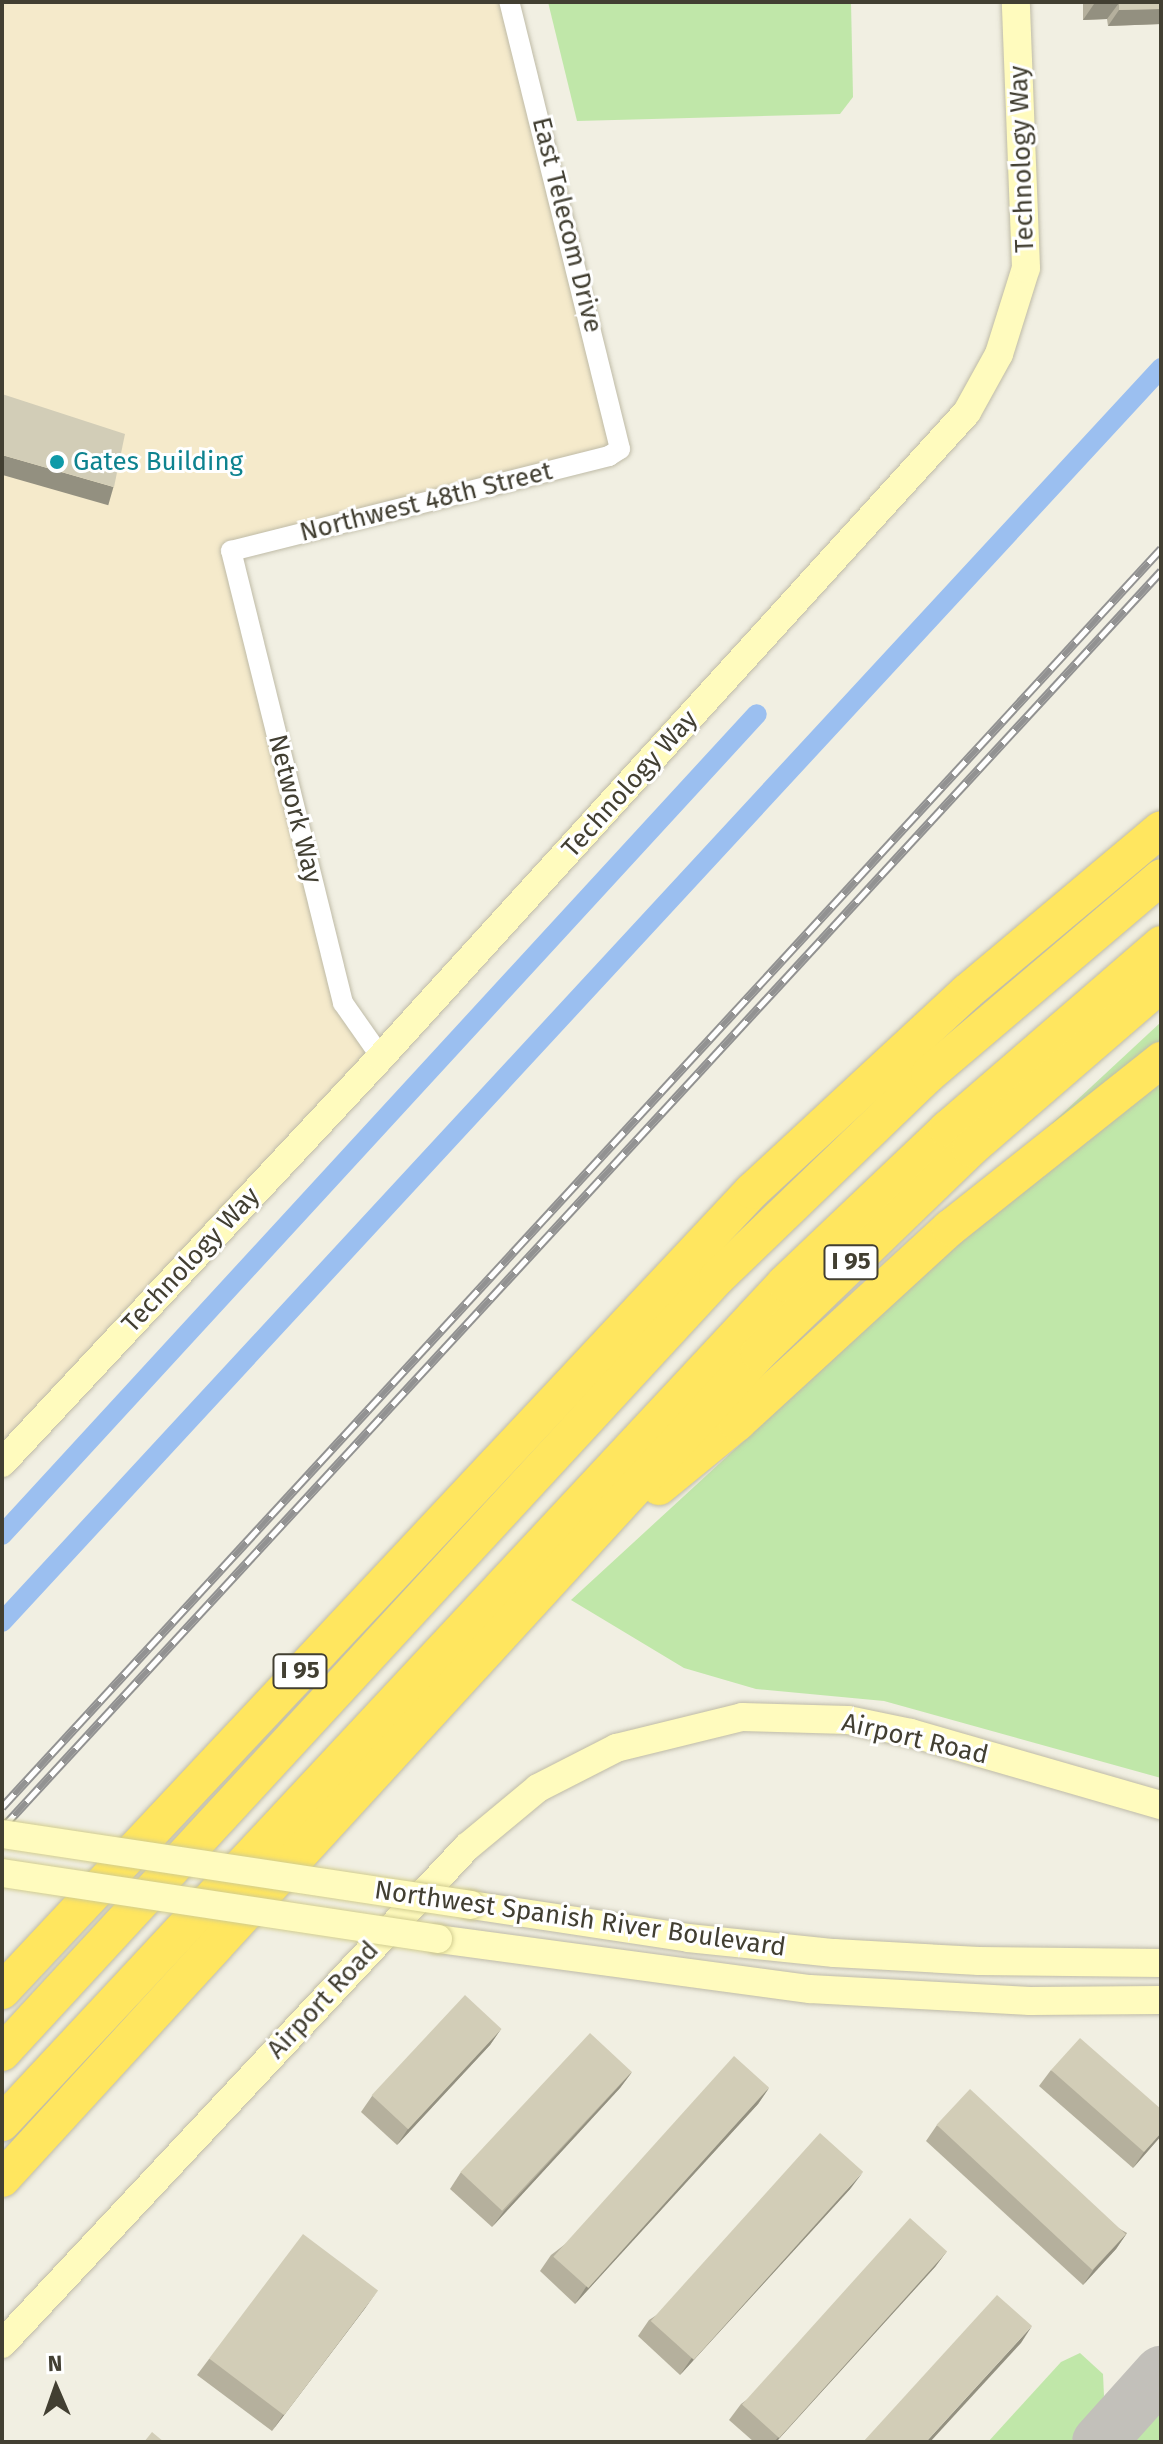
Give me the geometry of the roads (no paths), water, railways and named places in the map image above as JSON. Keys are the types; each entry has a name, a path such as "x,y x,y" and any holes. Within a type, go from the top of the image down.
{"highway":[{"name":"I 95","path":"2,1991 752,1191 956,1002 1161,829"},
{"path":"2,2053 717,1278 939,1065 1161,877"},
{"path":"2,2123 785,1283 968,1110 1161,944"},
{"name":"I 95","path":"2,2179 565,1564 810,1302 970,1149 1161,984"},
{"path":"565,1564 737,1423 950,1228 1161,1060"}],"street":[{"name":"East Telecom Drive","path":"509,2 620,449"},
{"name":"Technology Way","path":"2,1463 381,1057 954,428 980,392 1008,332 1026,268 1016,2"},
{"name":"Northwest 48th Street","path":"231,551 609,456 620,449"},
{"name":"Network Way","path":"231,551 343,1003 381,1057"},
{"name":"Airport Road","path":"2,2344 467,1847 538,1788 616,1748 742,1717 848,1720 911,1733 1161,1805"},
{"name":"Northwest Spanish River Boulevard","path":"2,1834 471,1905 820,1951 979,1961 1161,1963"},
{"name":"Northwest Spanish River Boulevard","path":"2,1873 438,1939 796,1988 1030,2001 1161,2000"}],"waterway":[{"path":"2,1622 1161,368"},
{"path":"2,1535 757,714"}],"railway":[{"path":"2,1807 1161,549"},
{"path":"2,1828 1161,571"}],"place":[{"name":"Gates Building","path":"57,462"}]}
